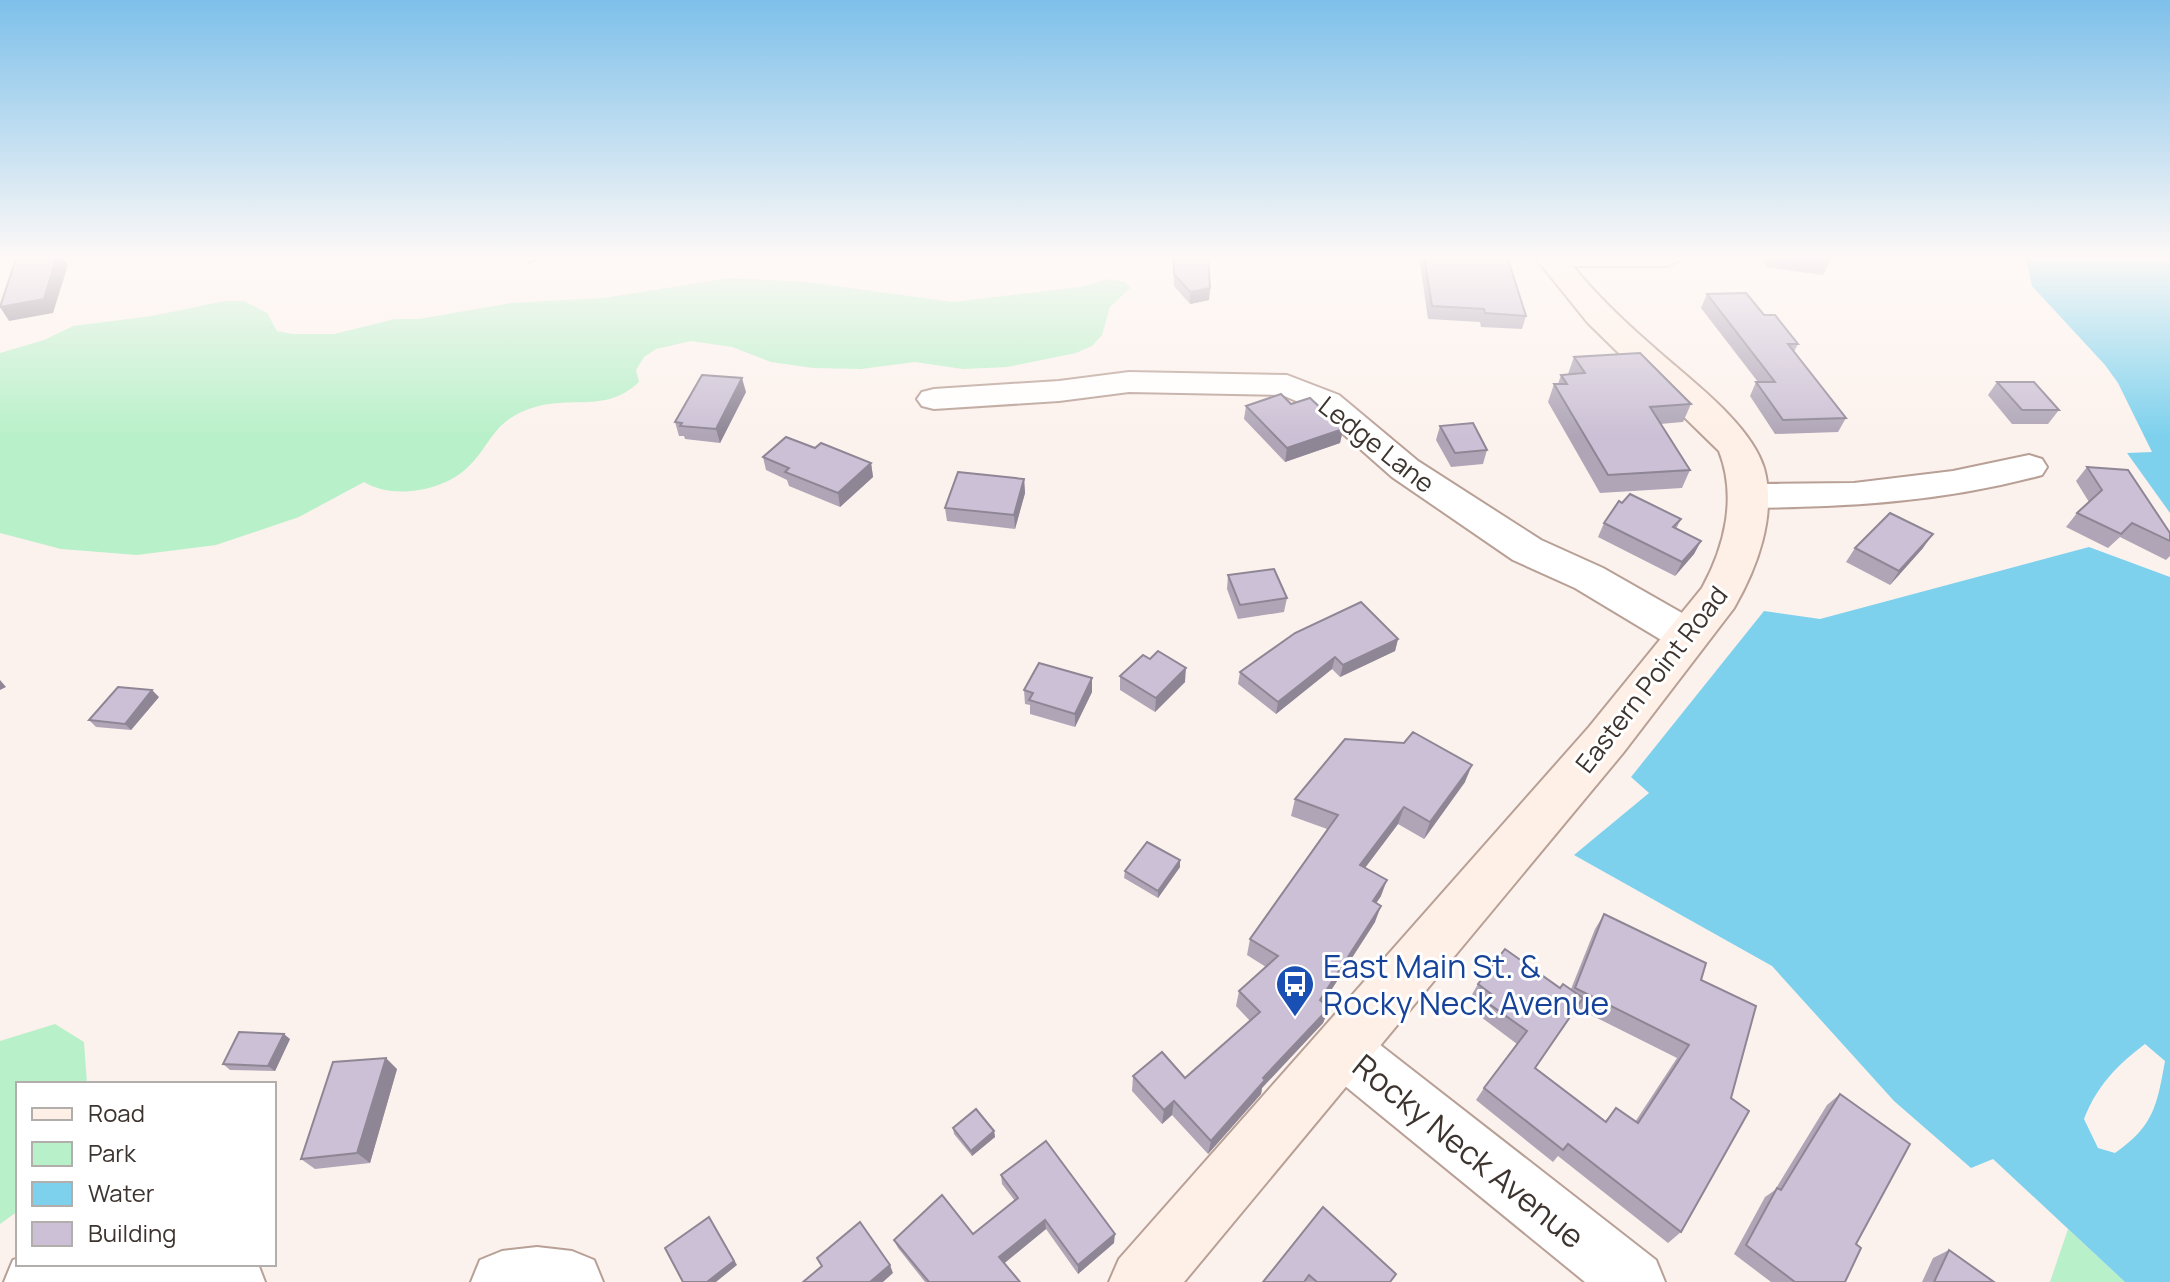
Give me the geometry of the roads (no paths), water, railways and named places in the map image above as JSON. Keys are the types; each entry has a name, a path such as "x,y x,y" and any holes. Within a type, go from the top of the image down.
{"main road":[{"name":"Eastern Point Road","path":"1142,1282 1606,740 1719,597 1732,573 1747,513 1748,484 1737,451 1684,394 1600,316"}],"street":[{"name":"Ledge Lane","path":"934,399 1059,391 1129,382 1287,385 1327,402 1405,469 1527,550 1589,578 1688,636"},
{"path":"1747,496 1854,495 1953,483 2029,467"},
{"name":"Rocky Neck Avenue","path":"1342,1049 1634,1282"},
{"path":"35,1282 138,1266"},
{"path":"162,1266 197,1268 234,1282"},
{"path":"502,1282 537,1278 572,1282"}],"water":[{"path":"2060,316 2170,316 2170,513 2127,453 2152,452 2118,383"},
{"path":"2089,547 2170,577 2170,1282 2125,1282 1993,1159 1971,1168 1894,1101 1772,966 1574,855 1649,793 1631,777 1764,611 1820,619","holes":["2145,1044 2165,1061 2156,1102 2146,1124 2115,1153 2098,1148 2084,1119 2102,1086 2125,1060"]}],"place":[{"name":"East Main St. & Rocky Neck Avenue","path":"1295,1018"}]}
